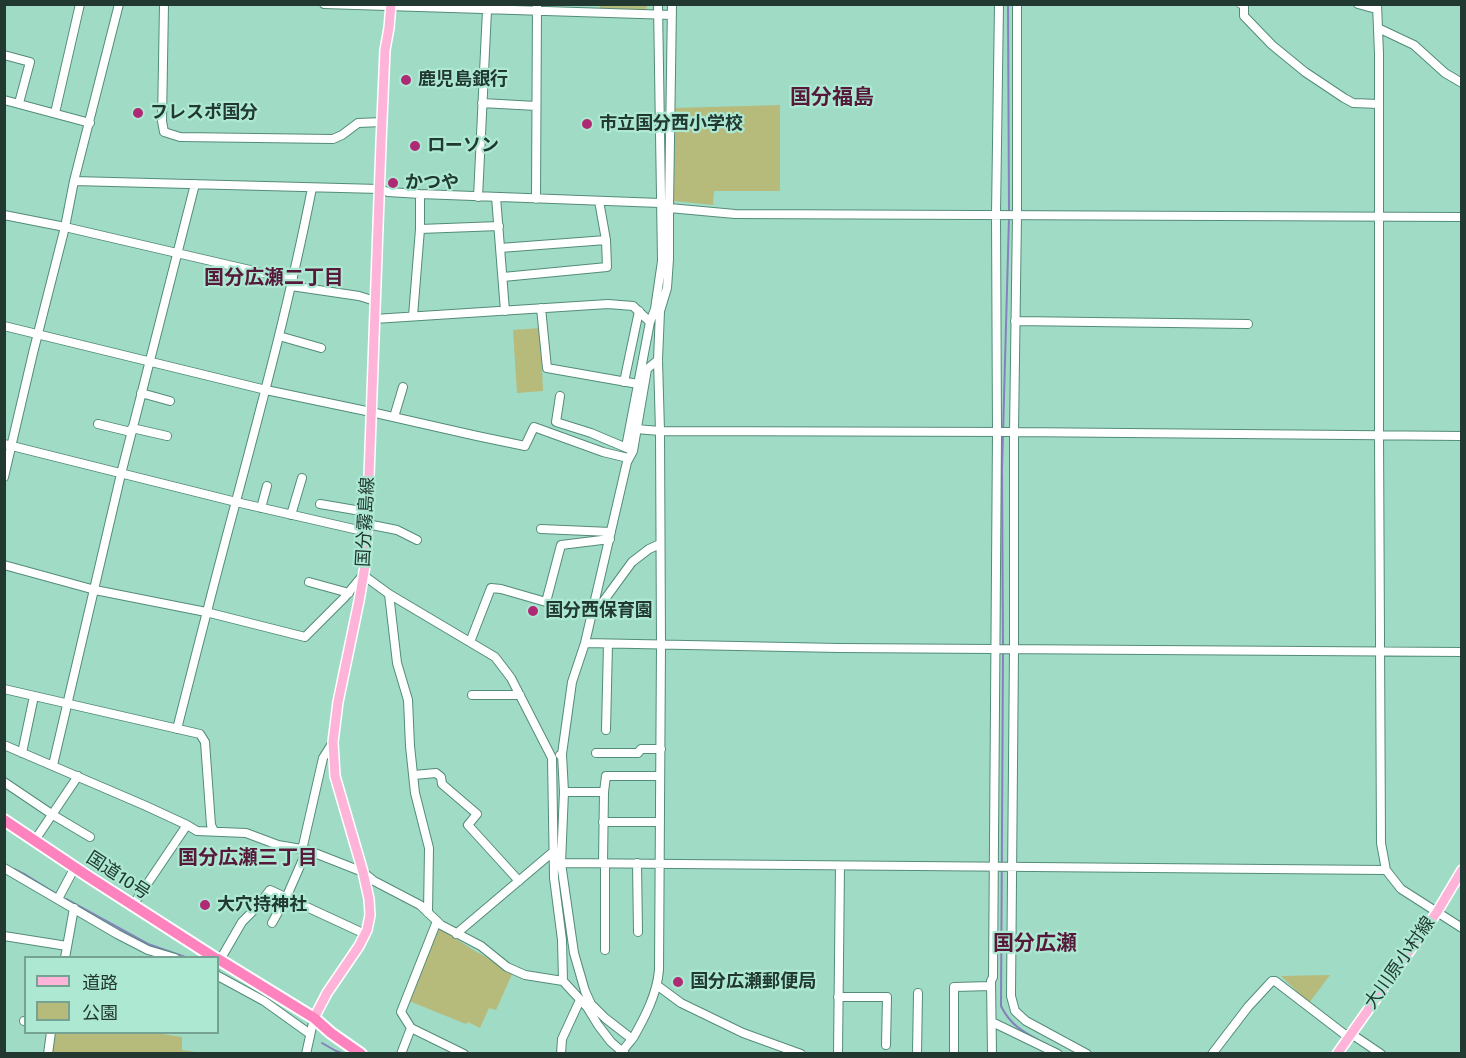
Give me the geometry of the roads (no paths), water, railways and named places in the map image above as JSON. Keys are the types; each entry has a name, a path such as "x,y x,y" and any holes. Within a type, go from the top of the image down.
{"highway":[{"name":"国道10号","path":"4,820 212,956"},
{"name":"国道10号","path":"219,960 314,1018 331,1033 361,1053"}],"main road":[{"name":"国分霧島線","path":"314,1018 327,993 359,946 370,915 363,872 335,776 333,742 338,702 363,575 367,528 385,50 391,6"},
{"name":"大川原小村線","path":"1336,1053 1437,912 1461,870"}],"street":[{"path":"55,113 80,4"},
{"path":"4,477 8,445 66,227 74,181 119,4"},
{"path":"164,4 162,121 164,132 180,137 333,139 358,123 382,122"},
{"path":"324,4 439,6 487,10 537,8 672,15"},
{"path":"4,745 78,776 197,831 246,833 278,845 305,850 363,872 374,881 420,905 437,921 456,934 481,946 498,961 516,971 525,975 563,981 611,1042 623,1053 644,1017 658,986 660,947 661,645 658,310 662,261 658,4"},
{"path":"632,1039 591,1004 574,953 561,863 564,792 562,754 572,682 585,643 636,429 650,322 667,288 672,4"},
{"path":"992,1053 991,981 993,977 996,866 998,649 999,4"},
{"path":"1017,4 1016,321 1012,432 1011,996 1015,1011 1026,1021 1087,1053"},
{"path":"1241,4 1244,5 1244,16 1272,45 1305,72 1353,103 1379,104"},
{"path":"1358,4 1376,7 1379,44 1381,843 1386,870 1401,889 1461,928"},
{"path":"536,199 537,8"},
{"path":"478,197 487,10"},
{"path":"1378,28 1414,45 1445,73 1461,83"},
{"path":"4,55 30,62 19,103"},
{"path":"4,100 90,123"},
{"path":"482,103 536,106"},
{"path":"74,181 379,189 388,192 478,197 660,203 669,208 735,214 1461,217"},
{"path":"53,765 121,474 195,184"},
{"path":"177,729 266,390 312,188"},
{"path":"413,316 420,229 420,194"},
{"path":"496,197 505,311"},
{"path":"503,277 607,267 606,240 599,201"},
{"path":"4,215 292,279"},
{"path":"420,229 499,226"},
{"path":"500,248 606,240"},
{"path":"292,279 291,286 359,296 375,301"},
{"path":"374,319 608,304 633,306 650,322"},
{"path":"541,308 547,368 638,384"},
{"path":"624,382 639,312"},
{"path":"1016,321 1248,324"},
{"path":"4,326 266,390 525,446 534,427 623,458 629,452 638,384 644,368 658,360"},
{"path":"279,336 321,348"},
{"path":"394,417 402,387"},
{"path":"141,393 170,401"},
{"path":"560,396 556,422 591,433 629,452"},
{"path":"98,424 167,436"},
{"path":"636,429 1461,436"},
{"path":"8,445 291,515 367,528 398,530 417,540"},
{"path":"291,515 302,478"},
{"path":"261,508 267,486"},
{"path":"320,504 367,512"},
{"path":"542,530 610,536"},
{"path":"470,642 491,588 546,602 561,545 610,536"},
{"path":"588,626 597,608 632,562 660,544"},
{"path":"4,566 95,590 206,612 305,638 349,593 363,575 389,594 495,657 511,678 552,758 554,878 562,940 563,981"},
{"path":"309,582 349,593"},
{"path":"389,594 397,663 408,700 415,793 429,848 429,913"},
{"path":"585,643 1461,652"},
{"path":"606,730 608,644"},
{"path":"4,689 200,734 205,742 214,831"},
{"path":"472,695 520,695"},
{"path":"22,753 34,696"},
{"path":"272,923 286,898 305,850 323,758 333,742"},
{"path":"596,753 638,753 641,749 661,749"},
{"path":"552,758 562,754"},
{"path":"414,775 436,773 441,777 442,784 477,814 468,825 519,881"},
{"path":"36,840 78,776"},
{"path":"605,950 603,822 606,776 660,776"},
{"path":"4,782 90,837"},
{"path":"564,792 604,792"},
{"path":"603,822 660,822"},
{"path":"133,905 187,825"},
{"path":"456,934 554,851"},
{"path":"561,863 1386,870"},
{"path":"637,863 638,932"},
{"path":"838,1053 840,866"},
{"path":"58,899 75,867"},
{"path":"4,868 117,934 148,950 172,956"},
{"path":"219,956 242,922 270,890 365,934"},
{"path":"65,956 74,908"},
{"path":"437,921 401,1012 411,1028 464,1053"},
{"path":"4,936 67,946"},
{"path":"234,969 221,978 264,1001 310,1035"},
{"path":"1212,1053 1272,981 1324,1019 1381,1053"},
{"path":"658,986 681,1003 733,1028 801,1053"},
{"path":"954,1053 954,987 991,986"},
{"path":"917,1053 918,993"},
{"path":"838,997 887,997 886,1046"},
{"path":"561,1053 562,1039 580,1000"},
{"path":"306,1053 314,1018"},
{"path":"992,1022 1056,1053"},
{"path":"401,1053 411,1028"},
{"path":"48,1053 51,1034"}],"waterway":[{"path":"1008,4 1009,212"},
{"path":"1003,647 1002,470 1009,217"},
{"path":"1003,652 1001,1006 1016,1026 1051,1047"},
{"path":"14,869 55,893"},
{"path":"66,899 148,944 182,956"},
{"path":"322,1043 344,1054"}],"place":[{"name":"鹿児島銀行","path":"406,80"},
{"name":"フレスポ国分","path":"138,113"},
{"name":"市立国分西小学校","path":"587,124"},
{"name":"ローソン","path":"415,146"},
{"name":"かつや","path":"393,183"},
{"name":"国分西保育園","path":"533,611"},
{"name":"大穴持神社","path":"205,905"},
{"name":"国分広瀬郵便局","path":"678,982"}],"district":[{"name":"国分福島","path":"832,98"},
{"name":"国分広瀬二丁目","path":"274,278"},
{"name":"国分広瀬三丁目","path":"248,858"},
{"name":"国分広瀬","path":"1035,944"}]}
